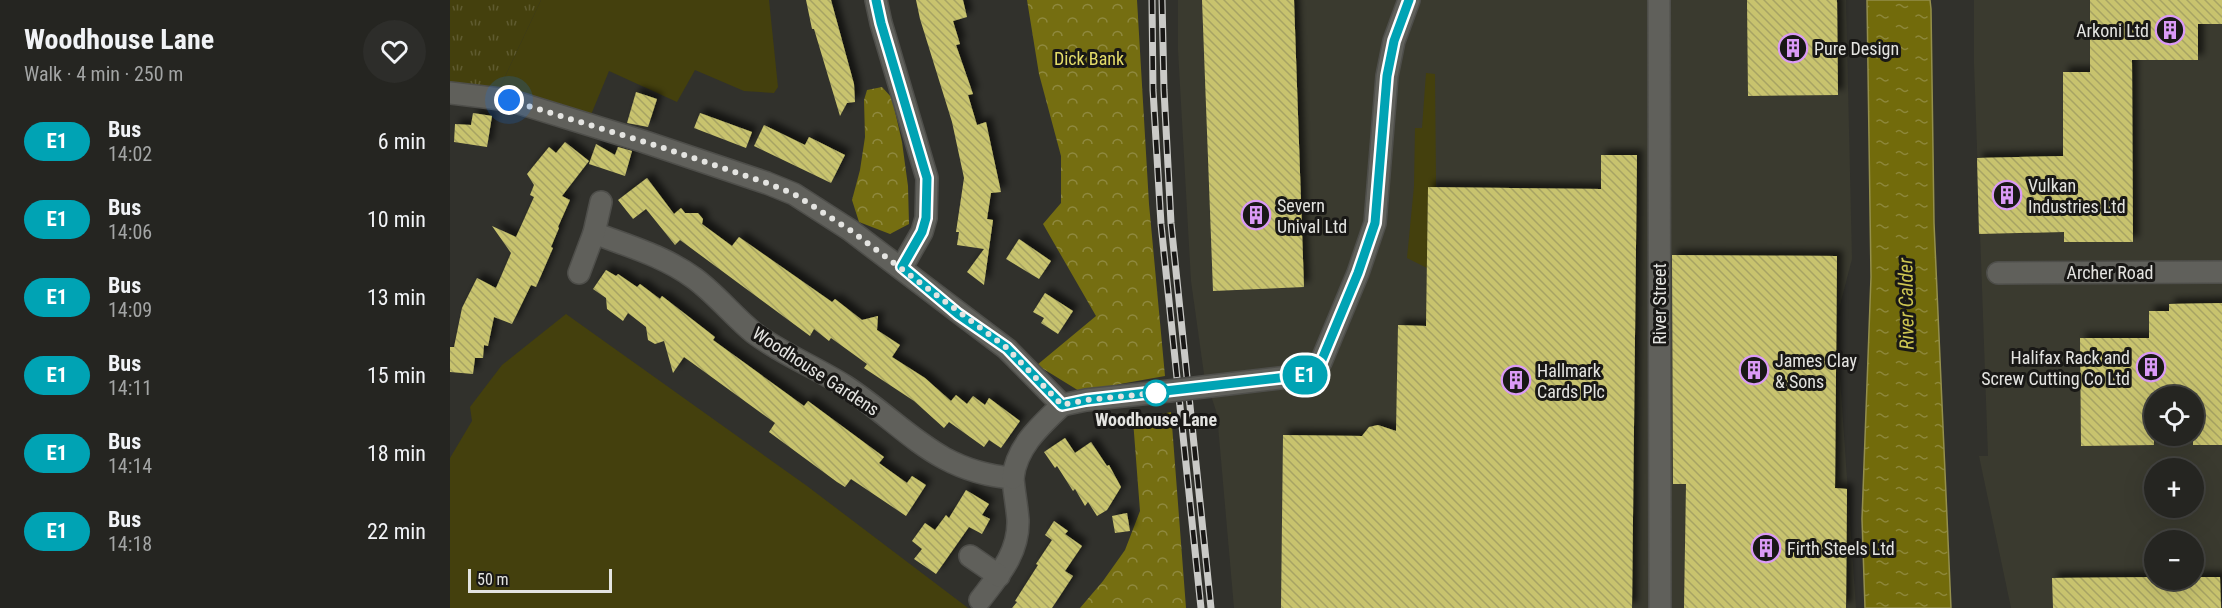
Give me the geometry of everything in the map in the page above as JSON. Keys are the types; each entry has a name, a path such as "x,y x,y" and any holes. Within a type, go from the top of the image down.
{"street":[{"path":"876,0 927,178 926,218 922,232 902,267"},
{"path":"980,600 1008,563 1016,543 1018,523 1014,477 1021,451 1041,425 1062,405 1313,368 1358,273 1375,223 1387,76 1394,41 1409,0"},
{"name":"River Street","path":"1659,0 1660,608"},
{"path":"450,93 509,100 642,141 794,194 902,267 958,314 1007,348 1062,405"},
{"path":"579,273 594,233 601,202"},
{"name":"Woodhouse Gardens","path":"594,233 649,254 693,277 763,340 868,402 918,443 934,453 971,471 992,476 1014,477"},
{"name":"Archer Road","path":"1998,273 2222,272"},
{"path":"970,556 999,576"}],"shaded area":[{"path":"1178,0 1846,0 1852,259 1836,320 1856,608 1234,608 1217,414 1204,374 1191,281 1178,50"},
{"path":"1974,0 2222,0 2222,608 2011,608 1979,456 1988,456 1974,64"}],"green space":[{"path":"450,0 541,0 499,89 450,82"},
{"path":"541,0 769,0 778,87 774,93 744,91 695,70 677,102 609,71 588,122 499,89"},
{"name":"Dick Bank","path":"1027,0 1137,0 1149,204 1165,376 1120,384 1084,394 1037,365 1096,316 1043,224 1061,203 1061,156 1039,74"},
{"path":"1426,73 1435,74 1436,187 1428,188 1427,268 1407,258 1414,186 1415,128 1422,128"},
{"path":"882,87 892,98 902,142 908,186 909,224 890,234 859,222 852,200 865,137 864,100 867,90"},
{"path":"566,314 807,486 968,608 450,608 450,458 472,421 470,407 502,365"},
{"path":"1171,412 1186,608 1080,608 1125,550 1140,511 1133,420"}],"water":[{"name":"River Calder","path":"1867,0 1930,0 1934,223 1951,608 1865,608 1862,519 1871,277"}],"building":[{"path":"806,0 831,0 854,84 855,102 847,103 840,116 814,29 812,29"},
{"path":"916,0 963,0 967,17 953,21 960,44 956,45 973,94 968,95 977,125 986,122 1001,192 991,193 987,219 993,220 984,285 967,272 984,249 957,245 959,232 956,232 964,178 952,122"},
{"name":"Severn Unival Ltd","path":"1202,0 1294,0 1304,287 1213,291"},
{"name":"Pure Design","path":"1747,0 1837,0 1838,95 1748,96"},
{"path":"2090,0 2222,0 2222,24 2198,24 2198,60 2132,60 2133,242 2064,242 2064,232 1979,234 1977,158 2063,156 2063,72 2090,72"},
{"path":"636,92 657,99 648,127 627,123"},
{"path":"473,113 492,116 487,147 454,142 455,124 471,125"},
{"path":"700,113 752,132 746,148 694,128"},
{"path":"764,125 805,145 809,137 845,155 831,183 754,146"},
{"path":"565,142 589,161 562,196 570,200 536,287 531,285 512,324 494,317 488,346 484,345 483,358 475,358 473,374 450,372 450,347 454,347 462,308 477,278 496,288 511,253 492,226 516,237 534,197 530,195 534,185 527,174 549,147 556,153"},
{"path":"596,144 615,155 618,147 632,151 625,176 589,164"},
{"name":"Hallmark Cards Plc","path":"1601,155 1637,155 1632,608 1281,608 1283,435 1362,436 1369,427 1378,425 1396,431 1398,325 1426,326 1428,187 1601,189"},
{"path":"647,178 674,214 681,208 685,213 698,213 703,219 702,224 732,246 739,237 832,302 835,299 862,320 878,316 877,330 900,345 892,357 925,378 951,401 956,395 967,404 973,396 985,405 989,398 1020,421 1001,448 989,440 984,447 949,422 944,428 914,401 864,368 867,364 831,338 829,341 814,329 810,336 680,240 675,245 646,209 633,219 618,200"},
{"path":"1019,239 1051,261 1039,279 1006,259"},
{"name":"James Clay & Sons","path":"1672,255 1837,256 1835,488 1847,489 1846,608 1684,608 1686,484 1673,484"},
{"path":"606,270 616,276 618,274 637,287 640,284 660,299 662,296 715,337 713,340 804,406 808,401 884,457 879,463 907,483 912,476 926,485 906,516 851,479 845,487 837,482 769,432 775,423 684,357 673,373 664,341 655,344 648,340 646,327 628,313 623,321 607,309 606,298 593,289"},
{"path":"1045,293 1073,311 1058,334 1041,323 1044,318 1033,312"},
{"name":"Halifax Rack and Screw Cutting Co Ltd","path":"2222,303 2222,445 2204,445 2204,386 2144,386 2144,445 2081,446 2080,338 2149,338 2149,311 2169,311 2169,304"},
{"path":"1065,438 1075,453 1091,442 1107,466 1109,465 1121,487 1107,510 1097,516 1088,502 1085,506 1075,489 1073,491 1057,466 1055,468 1044,452"},
{"path":"966,490 989,504 982,515 990,519 982,534 969,527 936,574 914,559 922,549 912,541 925,523 935,530 946,515 949,518"},
{"path":"1127,513 1130,531 1115,533 1112,516"},
{"path":"1054,521 1068,531 1065,534 1082,546 1065,571 1073,576 1052,608 1012,608 1052,540 1045,535"},
{"path":"2144,577 2144,590 2204,590 2204,577 2220,577 2221,608 2053,608 2052,578"}],"railway":[{"path":"1152,0 1153,90 1161,224 1201,608"},
{"path":"1162,0 1171,223 1211,608"}],"bus line":[{"name":"E1","path":"876,0 927,178 926,218 916,245 902,267 958,314 1007,348 1062,405 1086,400 1305,375 1315,370 1321,362 1358,273 1375,223 1387,76 1394,41 1409,0"}],"place":[{"name":"Arkoni Ltd","path":"2170,30"},
{"name":"Pure Design","path":"1793,48"},
{"name":"Vulkan Industries Ltd","path":"2007,195"},
{"name":"Severn Unival Ltd","path":"1256,215"},
{"name":"Halifax Rack and Screw Cutting Co Ltd","path":"2151,367"},
{"name":"James Clay & Sons","path":"1754,370"},
{"name":"Hallmark Cards Plc","path":"1516,380"},
{"name":"Woodhouse Lane","path":"1156,393"},
{"name":"Firth Steels Ltd","path":"1766,548"}],"route":[{"path":"509,100 661,147 794,194 902,267 958,314 1007,348 1062,405 1086,400 1156,393"}]}
